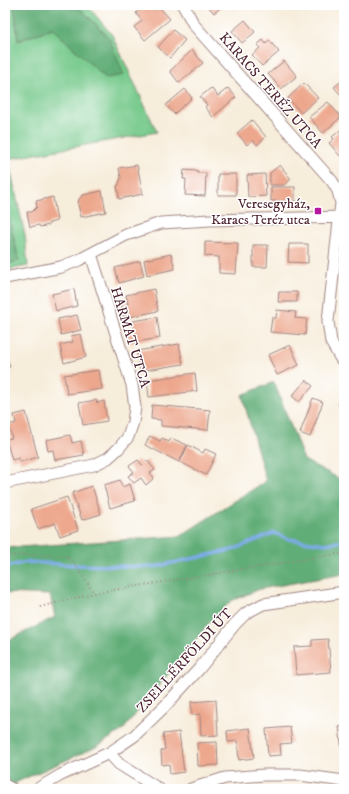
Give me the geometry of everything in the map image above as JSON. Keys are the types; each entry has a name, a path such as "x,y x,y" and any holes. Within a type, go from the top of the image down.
{"street":[{"name":"KARACS TERÉZ UTCA","path":"184,5 194,24 206,39 332,182 338,192 342,217 336,236 328,321 331,342 344,362"},
{"path":"5,278 60,267 79,260 126,235 161,223 210,220 342,217"},
{"name":"HARMAT UTCA","path":"5,483 94,465 113,453 128,437 133,422 135,407 132,385 91,254"},
{"name":"ZSELLÉRFÖLDI ÚT","path":"37,789 61,775 109,753 134,736 165,706 199,669 246,613 263,604 344,592"},
{"path":"109,753 119,764 159,789"},
{"path":"191,789 225,778 264,775 300,775 344,781"},
{"path":"5,785 12,789"}],"path":[{"path":"40,607 94,593 344,553"},
{"path":"5,556 66,556 76,565 94,593"}],"green space":[{"path":"5,5 14,5 18,41 52,28 106,78 109,38 84,12 75,5 87,5 112,35 157,132 8,159 25,235 28,266 5,270 5,264 19,261 9,218 5,218"},
{"path":"14,5 75,5 84,12 109,38 124,75 106,78 52,28 18,41"},
{"path":"5,218 9,218 19,261 5,264"},
{"path":"274,382 304,460 344,481 344,574 260,589 231,601 209,623 123,730 96,747 17,782 12,789 5,789 5,642 55,617 50,595 5,593 5,548 180,536 266,481 242,395"}],"building":[{"path":"145,5 151,5 155,10 159,7 170,19 145,40 134,27 142,21 136,13"},
{"path":"207,5 224,5 214,13"},
{"path":"245,20 255,32 242,43 232,31"},
{"path":"173,30 185,40 170,58 158,47"},
{"path":"263,40 266,44 269,40 279,52 262,66 252,55 260,48 257,45"},
{"path":"192,50 203,63 179,83 170,71"},
{"path":"284,61 297,76 281,89 268,74"},
{"path":"344,79 344,90 340,94 334,87"},
{"path":"304,83 318,98 301,113 288,98"},
{"path":"211,88 218,96 228,88 236,97 213,117 205,107 207,105 200,97"},
{"path":"185,89 192,98 174,114 166,105"},
{"path":"328,102 341,117 323,133 309,117"},
{"path":"252,120 266,137 257,145 253,140 247,145 237,133"},
{"path":"344,127 344,153 340,156 329,143 334,139 332,137"},
{"path":"137,165 143,194 119,199 117,186 121,178 119,168"},
{"path":"280,165 291,179 284,185 270,185 270,173"},
{"path":"184,170 197,171 197,173 206,173 205,196 185,195 186,179 183,179"},
{"path":"218,174 236,174 236,195 218,195"},
{"path":"265,174 266,196 248,197 247,175"},
{"path":"271,187 295,187 295,201 271,201"},
{"path":"102,191 106,212 81,217 78,204 79,199 83,195"},
{"path":"53,197 57,221 40,227 39,225 30,227 27,212 32,212 37,207 36,201"},
{"path":"205,242 238,243 236,274 219,273 219,257 205,256"},
{"path":"289,244 308,244 308,263 288,262"},
{"path":"253,245 268,245 267,267 253,267"},
{"path":"171,254 175,269 147,275 144,260"},
{"path":"140,261 144,276 119,283 115,268"},
{"path":"74,289 77,306 56,311 52,294"},
{"path":"154,289 158,311 124,318 121,305 128,304 126,295"},
{"path":"279,292 297,292 297,302 278,302"},
{"path":"277,310 296,312 295,318 307,319 305,335 270,332 272,318 276,318"},
{"path":"77,315 81,330 61,335 58,319"},
{"path":"157,317 160,338 130,343 128,331 134,330 133,321"},
{"path":"81,334 86,357 64,363 60,345 73,342 71,336"},
{"path":"179,344 183,364 140,371 137,351"},
{"path":"290,345 299,365 277,375 268,355"},
{"path":"5,350 10,367 5,368"},
{"path":"99,370 102,389 67,394 64,375"},
{"path":"195,373 197,391 149,397 147,380"},
{"path":"306,380 313,386 299,402 292,396"},
{"path":"313,398 323,402 310,437 300,433"},
{"path":"96,400 97,403 104,401 107,421 83,425 79,403"},
{"path":"344,402 344,427 343,427 339,403"},
{"path":"152,405 210,410 208,430 161,426 161,420 151,419"},
{"path":"26,412 38,457 20,462 19,458 12,460 6,439 12,438 8,425 16,423 14,415"},
{"path":"70,435 72,443 81,441 84,455 55,460 53,450 48,451 46,440"},
{"path":"150,436 160,441 162,438 169,442 171,438 187,445 179,462 145,445"},
{"path":"188,445 203,453 205,449 216,454 206,475 180,462"},
{"path":"138,460 142,465 147,460 155,470 150,473 154,478 146,485 141,478 134,483 128,476 134,472 129,466"},
{"path":"120,480 122,487 130,484 135,501 110,508 104,485"},
{"path":"92,486 101,514 82,520 72,493"},
{"path":"67,497 78,530 60,536 55,523 38,529 31,509"},
{"path":"328,639 331,672 296,675 294,647 312,646 312,640"},
{"path":"216,700 218,735 201,736 200,714 192,715 191,702"},
{"path":"344,726 344,760 343,760 339,727"},
{"path":"290,727 292,743 280,744 281,755 268,756 266,729"},
{"path":"250,728 254,758 239,760 237,741 228,742 227,731"},
{"path":"179,732 184,772 170,774 169,764 162,765 161,751 165,749 163,734"},
{"path":"217,742 218,765 198,766 197,743"}],"waterway":[{"path":"5,567 27,562 154,567 232,550 274,533 288,539 325,544 344,541"}],"place":[{"name":"Veresegyház, Karacs Teréz utca","path":"318,211"}]}
